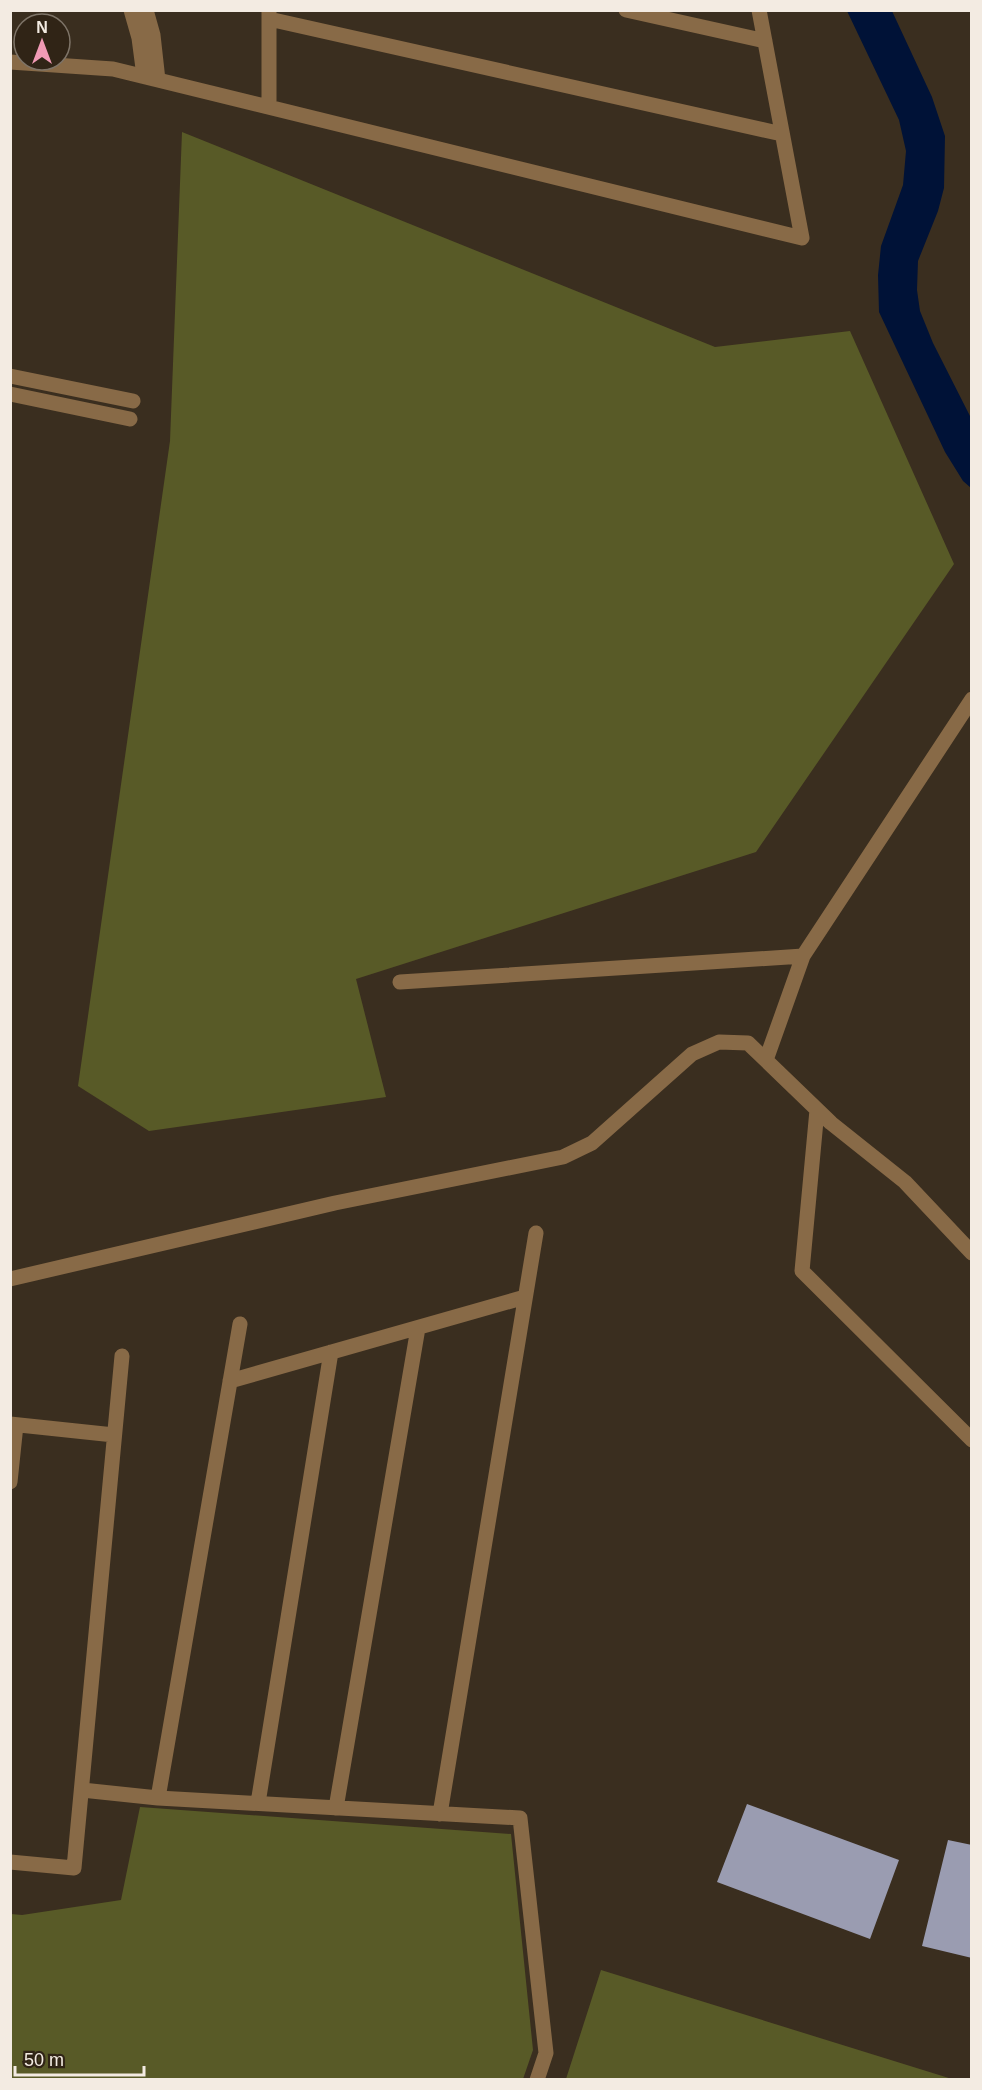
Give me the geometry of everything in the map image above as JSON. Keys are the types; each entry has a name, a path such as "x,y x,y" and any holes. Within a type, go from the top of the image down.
{"street":[{"path":"131,10 151,78"},
{"path":"146,10 153,35 151,78"},
{"path":"626,10 765,41"},
{"path":"10,62 113,69 802,238 759,10"},
{"path":"269,107 269,15 782,134"},
{"path":"10,376 134,401"},
{"path":"10,394 130,418"},
{"path":"766,1060 803,956 967,713 972,699"},
{"path":"399,982 803,956"},
{"path":"10,1280 335,1203 563,1157 592,1143 693,1054 718,1042 748,1043 831,1123 905,1182 972,1253"},
{"path":"817,1110 802,1271 972,1440"},
{"path":"440,1814 536,1233"},
{"path":"230,1381 525,1297"},
{"path":"158,1798 240,1324"},
{"path":"336,1808 418,1328"},
{"path":"258,1803 332,1352"},
{"path":"10,1862 74,1868 122,1356"},
{"path":"10,1482 13,1424 114,1435"},
{"path":"82,1790 158,1798 520,1818 546,2053 537,2079"}],"green space":[{"path":"182,132 715,347 850,331 954,564 756,852 356,979 386,1097 149,1131 78,1086 170,441"},
{"path":"140,1807 511,1834 533,2050 523,2079 11,2079 11,1914 22,1915 121,1900"},
{"path":"601,1970 952,2079 566,2079"}],"water":[{"path":"847,11 892,11 932,97 945,136 944,188 938,211 918,261 917,290 920,311 933,343 971,418 971,488 963,481 945,452 879,312 878,275 881,246 903,185 906,151 899,120"}],"building":[{"path":"747,1804 899,1860 870,1939 717,1882"},
{"path":"948,1840 972,1845 972,1958 922,1946"}]}
